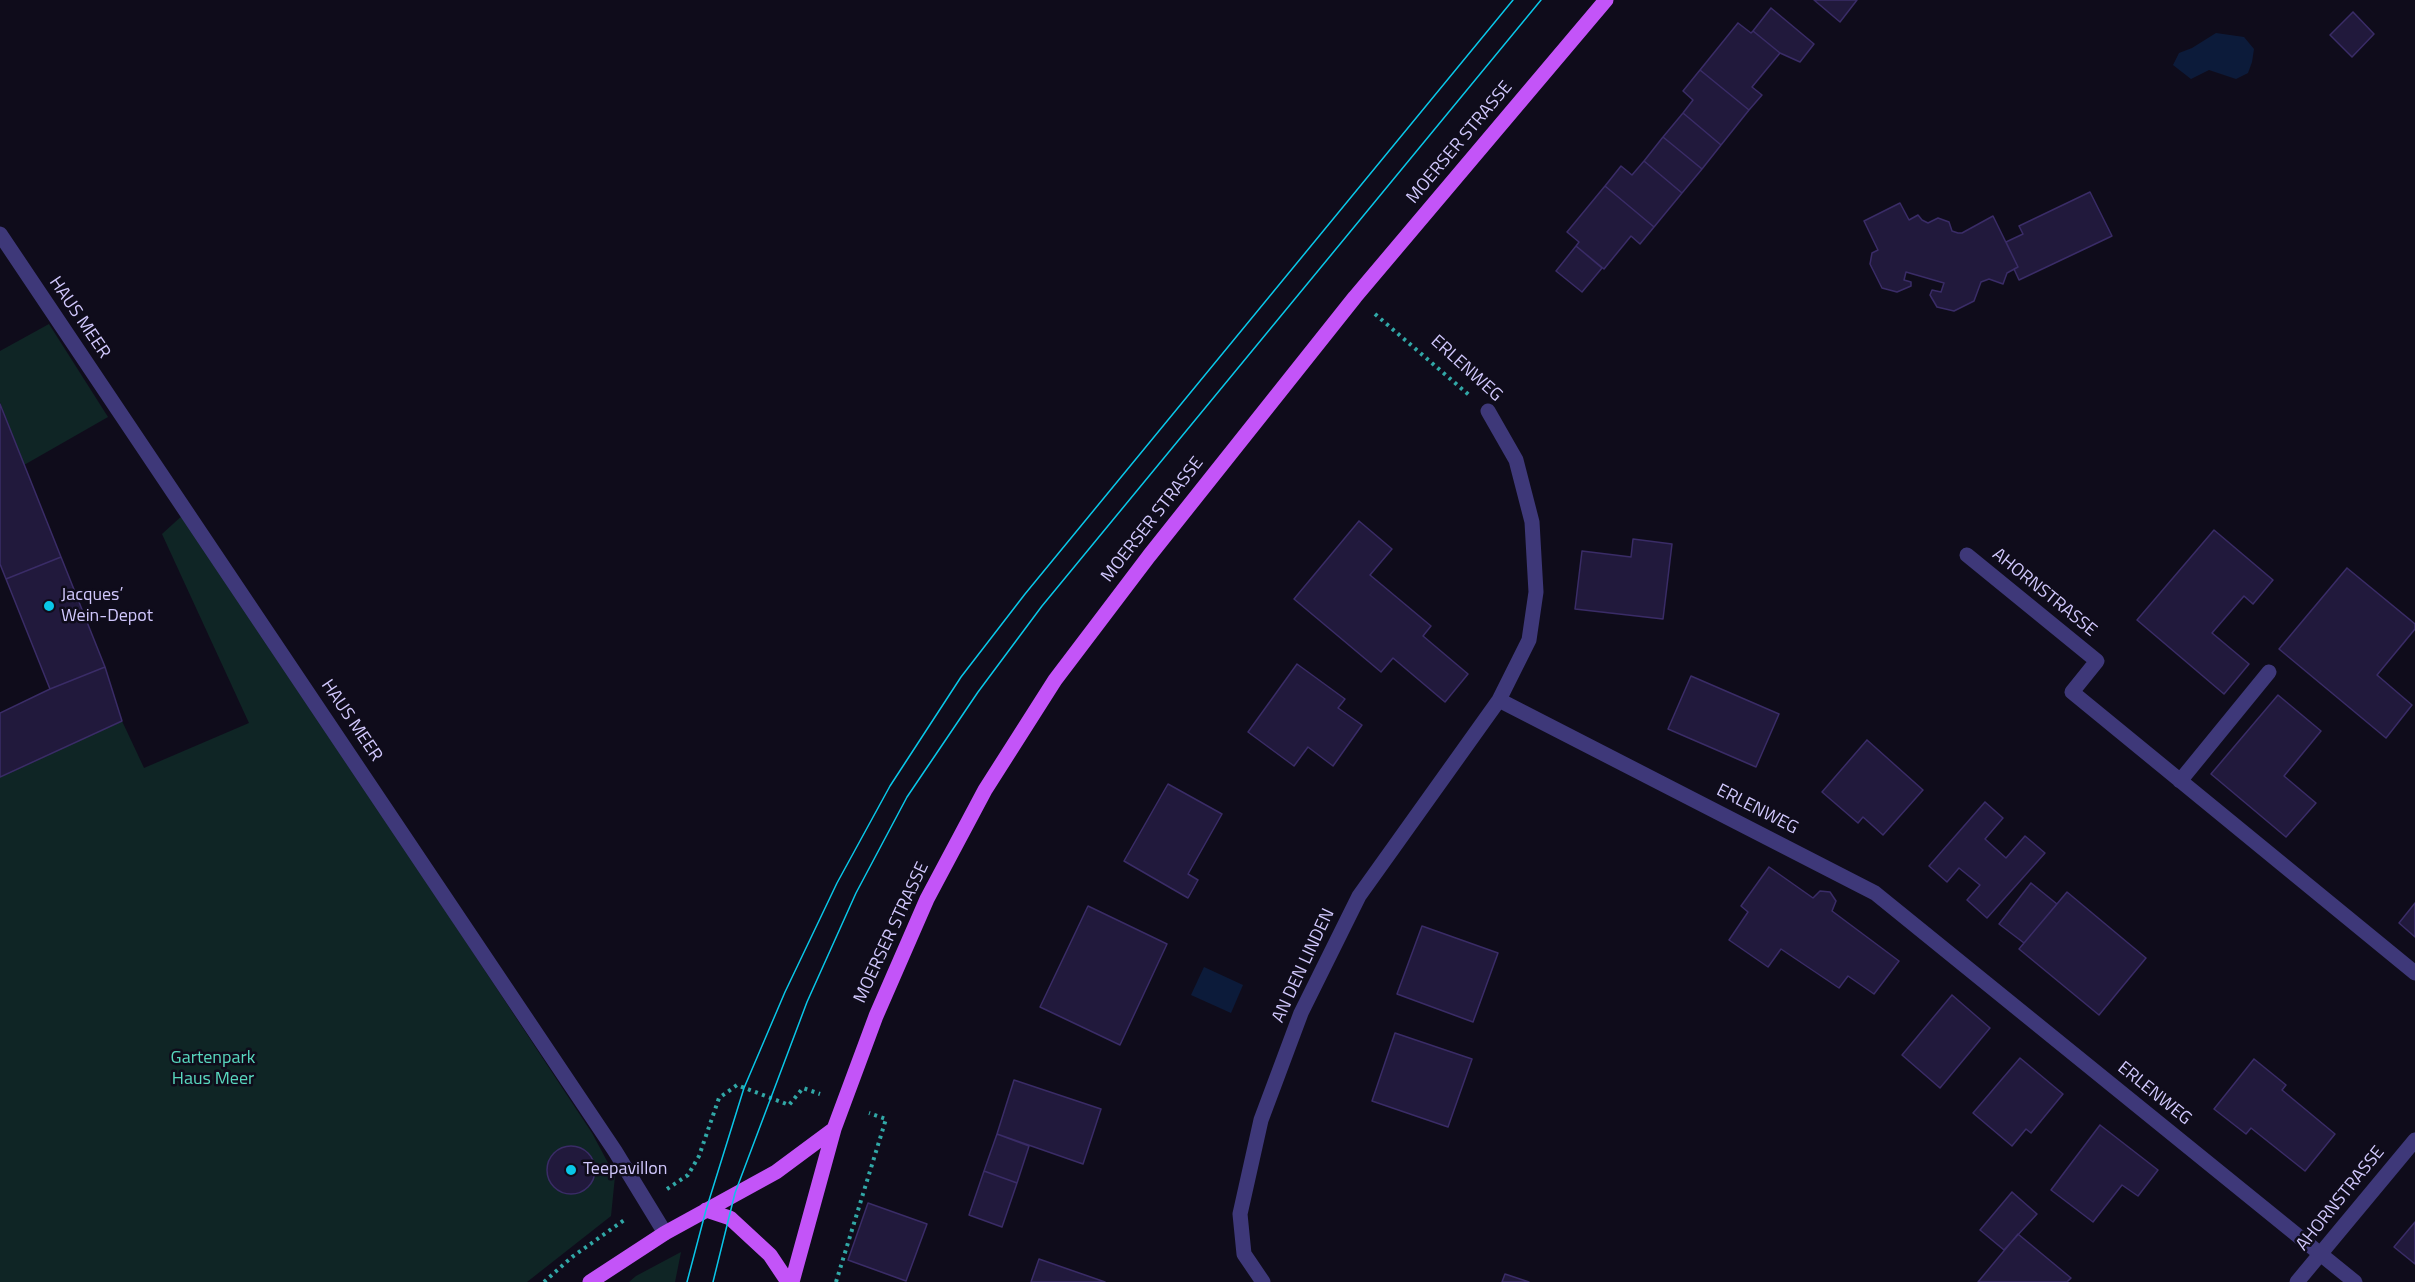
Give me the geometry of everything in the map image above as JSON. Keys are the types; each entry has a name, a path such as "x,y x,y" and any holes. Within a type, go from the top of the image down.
{"main road":[{"name":"MOERSER STRASSE","path":"790,1282 843,1103 876,1016 927,899 985,790 1055,680 1149,556 1355,297 1606,0"},
{"path":"590,1282 665,1233 776,1172 834,1129"},
{"name":"MOERSER STRASSE","path":"706,1210 730,1218 770,1255 790,1282"}],"street":[{"name":"HAUS MEER","path":"0,234 615,1151 665,1233"},
{"name":"ERLENWEG","path":"1488,411 1516,460 1532,522 1536,592 1528,640 1499,700 1875,893 2355,1282"},
{"name":"AHORNSTRASSE","path":"1967,555 2097,661 2072,692 2415,974"},
{"path":"2180,781 2269,672"},
{"name":"AN DEN LINDEN","path":"1263,1282 1244,1254 1240,1214 1261,1120 1301,1013 1359,896 1499,700"},
{"name":"AHORNSTRASSE","path":"2297,1282 2415,1140"}],"path":[{"name":"ERLENWEG","path":"1355,297 1488,411"},
{"path":"544,1282 572,1257 688,1175 699,1156 719,1098 737,1085 789,1105 802,1088 843,1103"},
{"path":"836,1282 886,1119"}],"green space":[{"path":"49,324 108,417 24,465 0,402 0,351"},
{"name":"Gartenpark Haus Meer","path":"184,514 592,1133 615,1176 611,1216 527,1282 0,1282 0,777 122,721 144,768 249,723 162,534"},
{"path":"681,1252 675,1282 629,1282 636,1276"}],"water":[{"path":"2216,33 2244,37 2254,49 2248,73 2236,79 2209,70 2191,79 2173,65 2179,53"},
{"path":"1204,967 1243,985 1231,1013 1191,995"}],"building":[{"path":"1814,0 1857,0 1840,22"},
{"path":"1771,8 1814,44 1800,62 1780,53 1753,31"},
{"path":"2353,12 2374,34 2352,57 2330,35"},
{"path":"1738,23 1751,33 1753,31 1780,53 1752,87 1762,95 1749,110 1700,70"},
{"path":"1700,70 1749,110 1721,145 1683,113 1693,100 1683,91"},
{"path":"1683,113 1721,145 1702,169 1663,137"},
{"path":"1663,137 1702,169 1682,193 1644,161"},
{"path":"1644,161 1682,193 1654,227 1605,186 1621,166 1632,175"},
{"path":"1605,186 1654,227 1640,244 1631,236 1604,269 1576,246 1579,242 1567,232"},
{"path":"2090,192 2112,236 2019,280 2014,269 2018,267 2006,242 2023,234 2019,226"},
{"path":"1900,203 1909,220 1918,215 1928,223 1938,218 1949,222 1952,231 1958,233 1993,216 2018,267 2007,273 2003,284 1989,279 1981,282 1974,301 1954,311 1937,307 1930,295 1932,290 1941,292 1944,283 1906,272 1904,280 1911,282 1911,286 1897,292 1882,288 1870,264 1872,253 1878,250 1864,221"},
{"path":"1576,246 1602,268 1582,292 1556,271"},
{"path":"0,404 61,557 6,579 0,564"},
{"path":"1359,521 1392,549 1370,575 1431,626 1423,636 1468,674 1445,702 1393,658 1381,672 1294,599"},
{"path":"2214,530 2273,580 2253,604 2244,596 2212,633 2249,664 2224,694 2137,620"},
{"path":"1633,539 1672,544 1663,619 1575,609 1582,551 1631,557"},
{"name":"Jacques’ Wein-Depot","path":"61,557 105,667 50,689 6,579"},
{"path":"2347,568 2415,624 2415,629 2377,675 2412,705 2386,738 2279,649"},
{"path":"1297,664 1345,699 1338,708 1362,725 1333,766 1308,747 1294,766 1248,732"},
{"path":"105,667 122,721 0,777 0,713 50,689"},
{"path":"1691,676 1779,714 1756,767 1668,729"},
{"path":"2278,695 2321,731 2284,776 2316,803 2286,837 2211,774"},
{"path":"1867,740 1923,790 1883,835 1863,817 1858,823 1822,792"},
{"path":"1168,784 1222,814 1188,874 1198,880 1188,898 1124,861"},
{"path":"1985,802 2003,818 1985,839 2006,858 2025,836 2045,853 1987,918 1967,900 1980,885 1959,868 1947,882 1929,866"},
{"path":"1769,867 1813,898 1820,891 1830,892 1836,901 1832,911 1899,961 1874,994 1848,976 1839,988 1781,949 1768,967 1729,940 1748,912 1741,906"},
{"path":"2031,883 2057,904 2024,943 1999,924"},
{"path":"2067,892 2146,958 2099,1015 2019,949"},
{"path":"2415,903 2415,937 2399,923"},
{"path":"1088,906 1167,944 1120,1045 1040,1007"},
{"path":"1422,926 1498,953 1473,1022 1397,994"},
{"path":"1952,995 1990,1028 1940,1088 1902,1055"},
{"path":"1395,1033 1472,1059 1448,1127 1372,1101"},
{"path":"2020,1058 2063,1094 2031,1133 2026,1129 2012,1146 1973,1113"},
{"path":"2254,1059 2286,1085 2282,1090 2335,1134 2305,1171 2251,1128 2246,1134 2214,1109"},
{"path":"1014,1080 1101,1109 1083,1164 997,1134"},
{"path":"2100,1125 2158,1170 2138,1196 2122,1185 2093,1222 2051,1190"},
{"path":"997,1134 1029,1146 1017,1183 984,1171"},
{"name":"Teepavillon","path":"571,1146 588,1153 595,1170 588,1187 571,1194 554,1187 547,1170 554,1153"},
{"path":"984,1171 1017,1183 1002,1227 969,1215"},
{"path":"2012,1192 2037,1214 2004,1250 1980,1230"},
{"path":"868,1203 927,1224 906,1281 848,1260"},
{"path":"2415,1222 2415,1264 2394,1247"},
{"path":"2018,1234 2071,1278 2067,1282 1978,1282"},
{"path":"1039,1259 1105,1282 1031,1282"},
{"path":"1505,1274 1529,1282 1502,1282"}],"tram line":[{"path":"687,1282 706,1210 744,1088 785,992 837,883 890,786 961,677 1025,594 1513,0"},
{"path":"713,1282 735,1193 807,1002 856,893 907,797 978,692 1042,606 1541,0"}],"place":[{"name":"Jacques’ Wein-Depot","path":"49,606"},
{"name":"Teepavillon","path":"571,1170"}]}
